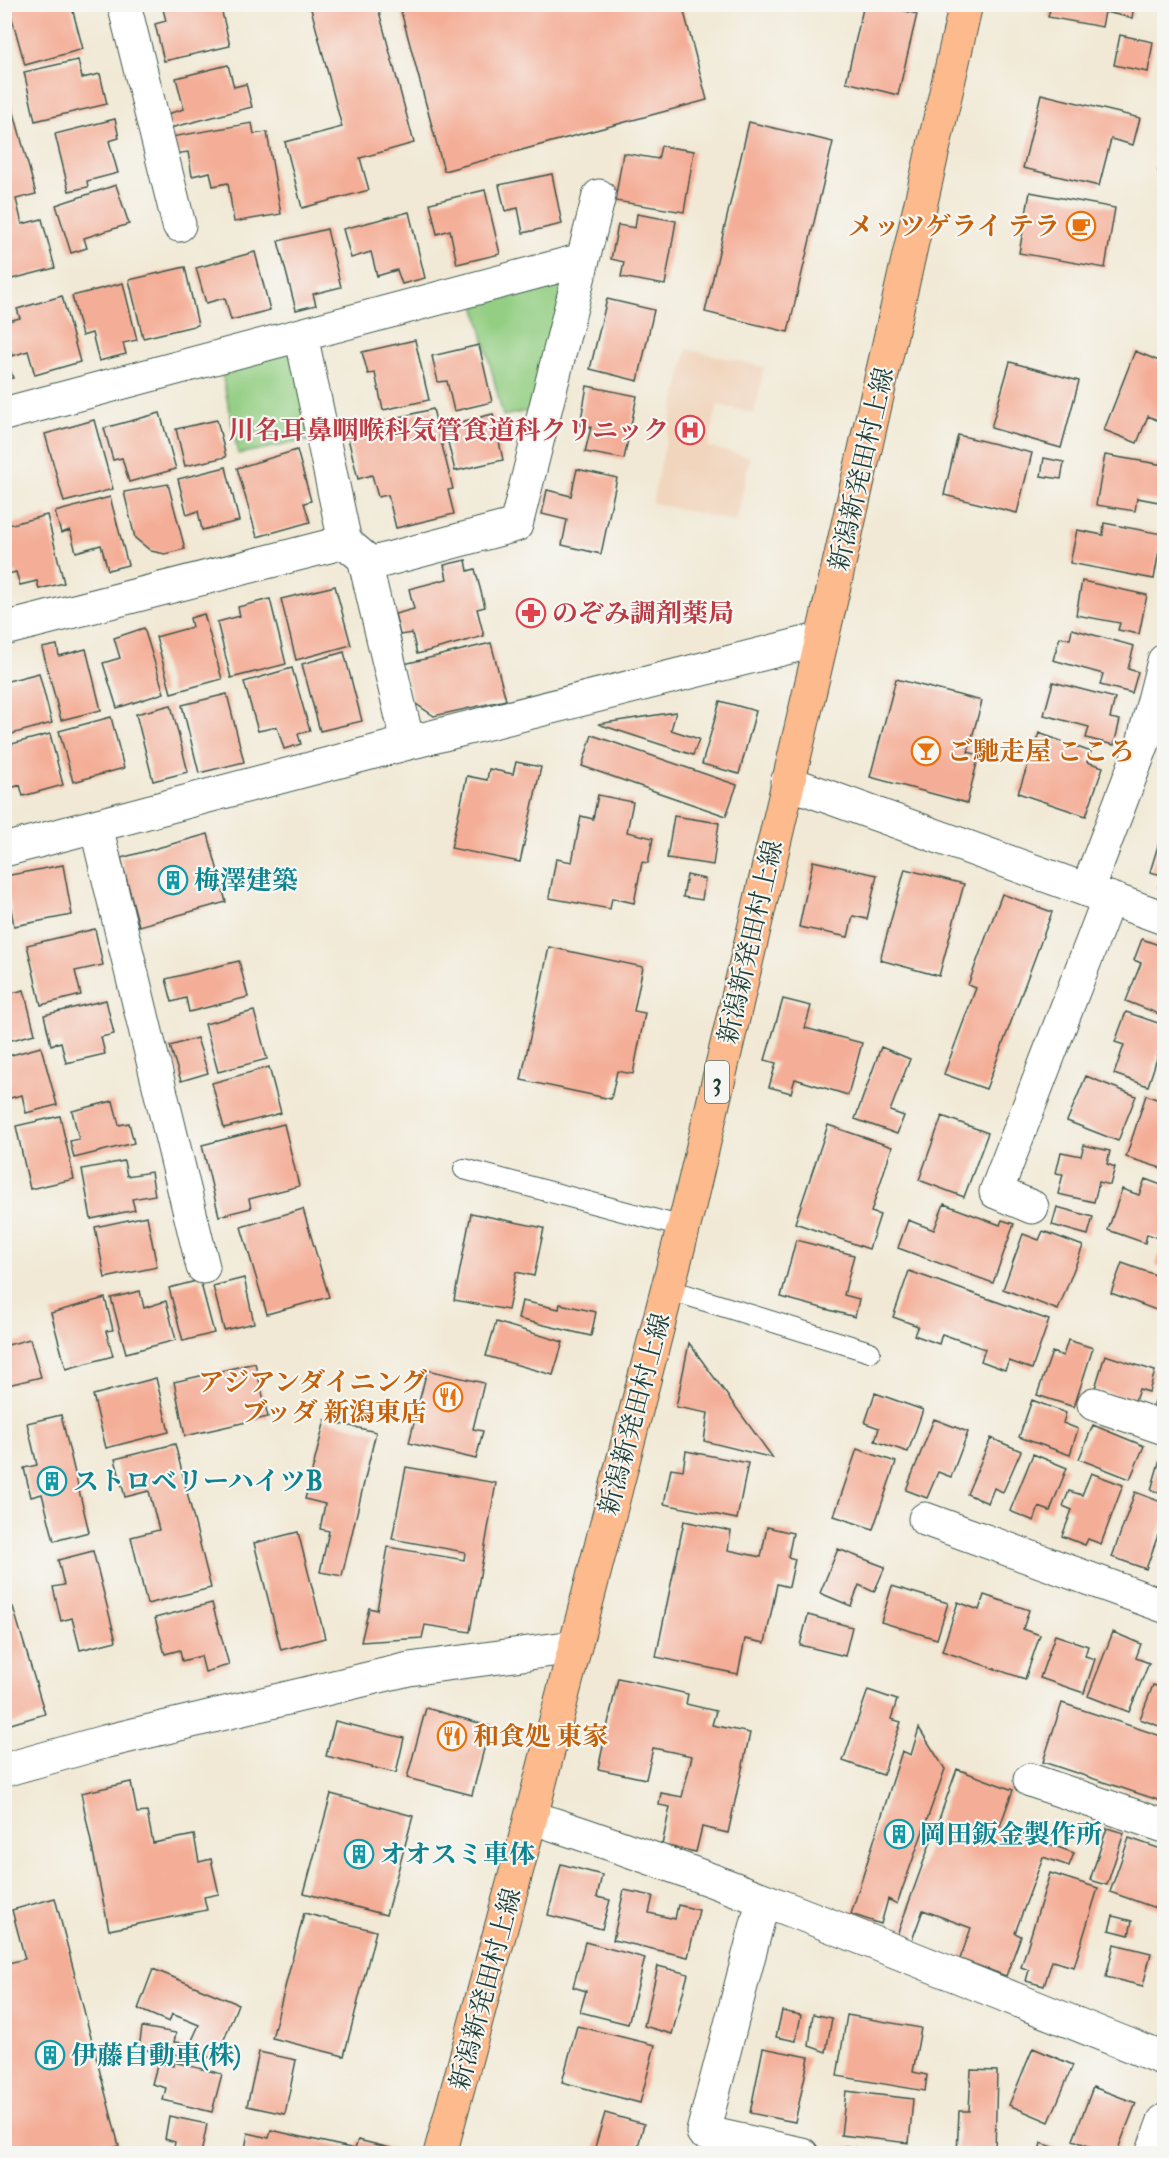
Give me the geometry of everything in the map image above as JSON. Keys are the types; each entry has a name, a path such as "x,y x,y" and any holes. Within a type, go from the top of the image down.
{"main road":[{"name":"新潟新発田村上線","path":"440,2154 531,1817 683,1227 822,639 966,4"}],"street":[{"path":"124,4 179,225"},
{"path":"4,629 355,554 516,525 599,196"},
{"path":"4,414 582,260"},
{"path":"301,334 355,554 408,743"},
{"path":"4,850 408,743 822,639"},
{"path":"1032,1207 996,1192 1098,894 1143,743 1164,661"},
{"path":"787,782 1164,918"},
{"path":"96,826 203,1267"},
{"path":"1094,1404 1164,1428"},
{"path":"926,1519 1164,1606"},
{"path":"4,1770 104,1742 409,1669 574,1647"},
{"path":"1030,1780 1164,1826"},
{"path":"531,1817 763,1901 1164,2059"},
{"path":"763,1901 703,2132 802,2154"},
{"path":"1152,2154 1164,2121"}],"lane":[{"path":"464,1169 683,1227"},
{"path":"667,1289 870,1352"}],"shaded area":[{"name":"川名耳鼻咽喉科気管食道科クリニック","path":"687,349 764,367 754,413 718,405 708,447 750,457 736,522 652,503"}],"green space":[{"path":"578,265 542,408 503,416 472,292"},
{"path":"299,338 320,438 238,454 219,359"}],"building":[{"path":"8,4 71,4 83,49 25,65"},
{"path":"182,4 220,4 230,46 164,61 155,24 166,21 163,9"},
{"path":"377,4 414,143 360,158 369,190 302,208 285,142 342,127 310,5"},
{"path":"399,4 682,4 707,100 444,171"},
{"path":"864,4 879,4 917,14 898,95 846,82"},
{"path":"1051,5 1134,5 1132,18 1105,12 1102,27 1048,17"},
{"path":"1120,35 1153,42 1148,72 1114,65"},
{"path":"78,60 82,78 100,74 107,104 35,121 24,72"},
{"path":"228,65 234,87 246,84 252,107 170,128 167,114 184,109 176,78"},
{"path":"4,76 36,194 16,199 22,224 42,219 55,268 4,281"},
{"path":"1041,94 1140,118 1133,145 1111,139 1099,186 1023,168"},
{"path":"115,119 119,138 109,141 118,173 87,181 88,187 69,191 55,134"},
{"path":"749,122 833,142 788,332 705,312"},
{"path":"252,123 254,134 267,132 281,214 234,222 228,183 213,186 210,172 192,176 188,152 174,154 171,137"},
{"path":"661,146 694,151 684,212 615,201 623,153 658,159"},
{"path":"1164,153 1164,173 1158,171"},
{"path":"552,174 562,224 523,233 518,208 505,211 499,185"},
{"path":"116,185 129,224 84,238 87,248 71,253 56,205"},
{"path":"485,190 500,254 457,264 450,230 437,234 430,203"},
{"path":"1030,192 1115,208 1105,268 1019,253"},
{"path":"409,212 425,278 402,284 397,270 377,276 371,252 351,258 343,229"},
{"path":"637,214 676,221 665,285 621,277 624,262 611,259 618,225 635,228"},
{"path":"327,229 341,287 313,294 316,305 296,310 278,241"},
{"path":"255,252 270,310 231,320 225,298 206,303 196,268"},
{"path":"185,267 198,325 143,338 129,280"},
{"path":"123,283 137,340 123,343 126,354 99,361 92,333 82,336 72,296"},
{"path":"62,296 80,362 35,375 28,351 12,356 4,322 20,318 17,309"},
{"path":"607,299 654,310 638,381 590,369"},
{"path":"415,340 429,400 383,410 375,373 368,374 362,352"},
{"path":"479,345 492,402 454,411 447,381 438,382 432,356"},
{"path":"1135,351 1164,363 1164,423 1148,416 1137,443 1104,430"},
{"path":"4,352 13,378 4,380"},
{"path":"1010,362 1079,381 1061,448 991,428"},
{"path":"587,386 637,396 624,459 585,452 591,427 580,425"},
{"path":"433,409 453,489 448,490 454,514 396,528 388,495 378,497 372,475 358,479 346,430"},
{"path":"160,413 176,469 129,482 122,458 113,460 104,428"},
{"path":"493,414 503,460 455,471 444,426"},
{"path":"94,420 113,489 64,502 45,434"},
{"path":"217,420 226,457 185,466 176,429"},
{"path":"958,435 1032,453 1017,513 944,495"},
{"path":"297,450 311,501 304,503 310,522 257,537 237,468"},
{"path":"1105,455 1164,465 1164,503 1137,498 1135,511 1096,505"},
{"path":"1044,458 1064,462 1061,479 1041,476"},
{"path":"226,467 239,521 202,530 198,511 187,515 178,479"},
{"path":"577,469 617,478 601,554 562,545 567,520 542,514 547,490 571,496"},
{"path":"168,484 185,549 165,554 151,551 135,538 124,492"},
{"path":"110,497 128,565 108,570 101,545 76,552 70,530 61,533 55,512"},
{"path":"47,515 64,583 39,589 37,581 20,585 16,572 8,574 4,559 4,526"},
{"path":"1104,523 1162,534 1154,579 1070,563 1077,530 1103,535"},
{"path":"466,560 468,571 475,569 485,607 477,609 484,636 417,654 412,633 400,635 395,614 414,609 409,589 447,579 444,565"},
{"path":"1082,581 1147,595 1139,634 1118,630 1120,623 1076,615"},
{"path":"335,586 351,645 296,660 281,599"},
{"path":"270,599 286,664 231,678 217,622 240,616 238,607"},
{"path":"204,614 222,679 171,693 156,637 192,627 190,618"},
{"path":"144,628 164,693 117,708 103,663 120,658 114,638"},
{"path":"1072,629 1134,646 1128,669 1138,672 1132,693 1100,685 1103,674 1053,660 1060,637 1070,639"},
{"path":"491,643 506,700 434,716 413,702 404,664"},
{"path":"57,645 59,656 86,649 101,710 61,720 42,648"},
{"path":"344,652 362,721 320,731 302,664"},
{"path":"292,668 310,731 298,734 301,744 284,749 277,727 258,731 244,682"},
{"path":"39,673 52,723 4,736 4,682"},
{"path":"896,679 982,701 968,752 979,755 967,803 870,777"},
{"path":"1053,682 1115,698 1110,718 1120,720 1114,745 1086,738 1089,727 1044,715"},
{"path":"227,694 244,762 199,773 182,705"},
{"path":"720,701 756,711 739,774 702,764"},
{"path":"171,705 188,772 153,781 136,714"},
{"path":"676,712 671,730 699,739 693,755 598,724"},
{"path":"111,717 124,768 73,782 59,731"},
{"path":"1039,733 1091,752 1087,762 1103,767 1086,816 1018,793"},
{"path":"50,734 63,785 23,796 20,785 11,788 4,764 4,746"},
{"path":"592,735 737,785 726,816 582,766"},
{"path":"516,762 541,767 520,862 451,848 467,776 487,780 489,769 513,774"},
{"path":"598,795 633,802 627,832 653,838 648,863 642,862 634,903 612,898 610,909 549,898 556,859 572,862 581,816 593,819"},
{"path":"674,816 719,823 713,865 667,858"},
{"path":"1164,826 1164,889 1158,887 1162,875 1150,872"},
{"name":"梅澤建築","path":"208,834 226,902 139,926 121,858"},
{"path":"813,861 877,875 867,919 853,916 848,937 799,927"},
{"path":"63,865 72,915 14,926 5,876"},
{"path":"905,869 964,884 939,976 880,960"},
{"path":"687,875 705,879 702,900 683,897"},
{"path":"1002,894 1052,912 986,1089 944,1074 976,988 968,985"},
{"path":"95,929 103,965 75,971 81,995 41,1005 27,945"},
{"path":"1142,939 1164,947 1164,1016 1126,1001 1141,963 1134,960"},
{"path":"549,947 643,967 634,1011 645,1013 633,1074 617,1071 611,1099 521,1080"},
{"path":"239,961 248,997 189,1012 186,998 172,1002 166,979"},
{"path":"24,990 35,1034 4,1042 4,995"},
{"path":"783,999 811,1006 805,1028 862,1043 848,1095 795,1079 791,1093 769,1087 776,1063 765,1060"},
{"path":"106,1000 114,1034 101,1037 105,1054 66,1063 61,1042 51,1045 44,1015"},
{"path":"254,1011 267,1059 218,1072 205,1024"},
{"path":"1126,1012 1164,1025 1164,1037 1148,1086 1114,1074 1124,1045 1115,1042"},
{"path":"197,1038 208,1073 181,1081 170,1046"},
{"path":"41,1047 57,1105 26,1113 22,1095 10,1098 4,1081 4,1057"},
{"path":"881,1047 910,1059 890,1111 904,1116 897,1134 855,1119"},
{"path":"269,1067 281,1113 224,1128 212,1083"},
{"path":"1086,1076 1136,1096 1118,1141 1067,1121"},
{"path":"1146,1095 1164,1102 1164,1169 1126,1157"},
{"path":"113,1101 119,1125 129,1123 134,1143 74,1158 70,1141 79,1139 72,1111"},
{"path":"60,1116 74,1179 30,1189 16,1126"},
{"path":"942,1116 988,1133 964,1197 919,1180"},
{"path":"284,1124 299,1186 249,1199 251,1208 219,1216 202,1145"},
{"path":"828,1125 892,1147 871,1212 880,1215 869,1249 795,1223"},
{"path":"1084,1145 1110,1151 1107,1164 1115,1167 1110,1185 1099,1182 1094,1202 1058,1194 1063,1174 1056,1173 1061,1152 1081,1156"},
{"path":"124,1161 127,1176 151,1172 155,1195 132,1199 135,1210 91,1219 82,1169"},
{"path":"1145,1179 1164,1186 1164,1240 1147,1234 1145,1243 1108,1230 1122,1189 1139,1195"},
{"path":"944,1204 1000,1225 1002,1220 1014,1224 993,1283 898,1248 908,1220 934,1230"},
{"path":"1057,1207 1093,1217 1088,1235 1052,1225"},
{"path":"303,1209 329,1297 267,1314 241,1227"},
{"path":"471,1213 544,1228 534,1276 516,1272 508,1310 454,1300"},
{"path":"147,1216 157,1267 105,1278 95,1227"},
{"path":"1043,1231 1083,1246 1058,1310 1003,1289 1023,1234 1039,1240"},
{"path":"796,1240 854,1255 844,1295 859,1299 855,1317 781,1297"},
{"path":"1164,1240 1164,1268 1156,1265"},
{"path":"1122,1263 1164,1278 1164,1313 1111,1293"},
{"path":"909,1271 1049,1320 1032,1369 1009,1361 1005,1370 981,1361 985,1349 942,1334 939,1344 914,1335 918,1326 893,1317"},
{"path":"244,1278 254,1323 224,1330 213,1286"},
{"path":"200,1280 214,1333 183,1341 169,1288"},
{"path":"140,1291 144,1308 166,1301 176,1340 126,1353 111,1298"},
{"path":"105,1298 113,1330 106,1331 113,1356 66,1369 51,1313"},
{"path":"522,1301 559,1309 560,1304 596,1312 591,1336 518,1319"},
{"path":"496,1322 563,1342 553,1375 486,1356"},
{"path":"30,1339 41,1377 4,1386 4,1346"},
{"path":"1068,1340 1093,1348 1074,1407 1037,1395 1052,1352 1063,1356"},
{"path":"689,1343 773,1458 704,1441 708,1413 676,1407"},
{"path":"1105,1355 1155,1371 1149,1392 1139,1389 1135,1401 1095,1388"},
{"path":"255,1363 268,1417 185,1436 174,1382"},
{"path":"427,1370 484,1383 473,1429 483,1431 476,1459 409,1443"},
{"path":"1164,1371 1164,1409 1154,1405"},
{"path":"156,1378 169,1432 106,1448 93,1395"},
{"path":"875,1393 923,1410 908,1452 875,1441 879,1428 865,1423"},
{"path":"1032,1400 1066,1413 1063,1423 1078,1429 1070,1455 1019,1437"},
{"name":"ストロベリーハイツB","path":"61,1415 89,1532 54,1541 42,1494 31,1497 24,1468 37,1465 27,1423"},
{"path":"934,1419 968,1432 951,1477 938,1472 927,1498 906,1490"},
{"path":"325,1420 376,1432 342,1576 320,1572 329,1531 320,1529 325,1504 305,1499"},
{"path":"1093,1425 1144,1446 1130,1479 1079,1459"},
{"path":"991,1438 1021,1451 1003,1492 994,1488 988,1503 967,1494"},
{"path":"175,1444 211,1588 147,1604 131,1537 159,1530 149,1491 125,1497 115,1459"},
{"path":"857,1449 896,1462 873,1529 834,1516"},
{"path":"686,1451 748,1463 737,1519 664,1504 671,1468 683,1470"},
{"path":"1033,1454 1067,1468 1050,1511 1039,1507 1034,1521 1010,1511"},
{"path":"1160,1459 1164,1461 1164,1494 1151,1490"},
{"path":"406,1467 496,1483 470,1632 425,1625 422,1638 361,1642 369,1608 377,1610 388,1547 464,1560 465,1552 392,1539"},
{"path":"1091,1473 1123,1485 1101,1544 1088,1539 1085,1545 1062,1536 1072,1510 1063,1506 1069,1491 1082,1495"},
{"path":"1135,1492 1164,1503 1164,1518 1146,1569 1112,1557"},
{"path":"684,1521 731,1531 728,1550 761,1557 767,1527 793,1533 788,1557 795,1559 789,1587 777,1584 765,1643 745,1639 738,1674 656,1657"},
{"path":"298,1532 325,1638 281,1650 254,1543"},
{"path":"838,1549 885,1567 874,1592 859,1585 851,1606 820,1593"},
{"path":"93,1551 116,1641 80,1650 72,1618 61,1621 53,1587 64,1585 58,1560"},
{"path":"892,1586 948,1603 937,1639 881,1622"},
{"path":"984,1595 1029,1610 1023,1629 1040,1635 1025,1679 942,1651 958,1602 979,1610"},
{"path":"212,1603 229,1665 205,1672 201,1656 182,1661 180,1650 165,1654 155,1618"},
{"path":"13,1607 45,1714 4,1726 4,1609"},
{"path":"808,1615 852,1627 845,1656 800,1645"},
{"path":"1113,1632 1141,1644 1136,1658 1149,1663 1129,1712 1088,1696"},
{"path":"1055,1635 1088,1646 1085,1656 1095,1659 1084,1693 1040,1678"},
{"path":"618,1678 688,1694 686,1704 716,1711 712,1725 750,1733 728,1833 702,1827 696,1852 662,1845 670,1807 659,1805 661,1793 682,1797 692,1756 653,1748 646,1779 598,1769"},
{"path":"1164,1684 1164,1728 1140,1719 1153,1685 1163,1688"},
{"path":"868,1690 897,1700 891,1719 901,1722 883,1775 843,1761"},
{"path":"1062,1703 1164,1737 1164,1802 1043,1762"},
{"path":"426,1708 490,1726 472,1795 407,1778"},
{"path":"335,1721 404,1738 396,1773 326,1756"},
{"name":"岡田鈑金製作所","path":"919,1728 945,1769 897,1904 888,1899 881,1924 851,1914 902,1751 911,1755"},
{"path":"957,1769 1013,1790 1000,1826 1074,1853 1069,1866 1043,1857 1015,1933 1021,1936 1006,1976 960,1959 971,1928 923,1910 911,1943 896,1938"},
{"path":"131,1782 137,1813 147,1812 153,1843 194,1835 199,1862 211,1859 219,1894 204,1897 207,1910 109,1930 81,1793"},
{"name":"オオスミ車体","path":"331,1794 413,1816 386,1915 304,1893"},
{"path":"1107,1828 1124,1833 1107,1885 1090,1880"},
{"path":"1129,1838 1164,1850 1164,1911 1110,1892"},
{"path":"561,1864 602,1875 597,1897 610,1900 602,1929 548,1915"},
{"path":"1050,1873 1098,1888 1074,1967 1052,1961 1044,1986 1026,1981 1029,1970 1021,1967"},
{"path":"624,1890 653,1896 649,1913 675,1919 678,1905 699,1910 688,1957 613,1940"},
{"name":"伊藤自動車(株)","path":"55,1898 119,2146 91,2154 4,2154 4,1964 25,1959 12,1910"},
{"path":"304,1913 376,1931 344,2056 272,2038"},
{"path":"1113,1916 1132,1921 1129,1935 1109,1930"},
{"path":"585,1942 645,1958 628,2024 580,2012 586,1991 573,1987"},
{"path":"1114,1944 1151,1953 1143,1986 1106,1977"},
{"path":"658,1966 688,1974 672,2034 644,2026"},
{"path":"153,1969 238,2004 216,2060 188,2049 199,2025 172,2014 169,2022 138,2009"},
{"path":"782,2011 801,2015 796,2041 776,2037"},
{"path":"813,2014 832,2018 826,2052 809,2046"},
{"path":"847,2015 921,2028 913,2072 927,2075 925,2091 837,2076"},
{"path":"577,2026 655,2045 640,2103 562,2082"},
{"path":"142,2027 176,2033 174,2042 183,2043 181,2055 139,2049"},
{"path":"763,2048 809,2057 795,2122 750,2113"},
{"path":"1033,2048 1073,2065 1049,2122 1009,2105"},
{"path":"259,2052 296,2060 285,2114 247,2106"},
{"path":"158,2062 173,2066 174,2062 222,2074 212,2112 163,2100 166,2088 152,2084"},
{"path":"971,2070 997,2071 995,2154 957,2154 959,2111 969,2111"},
{"path":"1093,2087 1136,2103 1116,2154 1109,2154 1073,2140"},
{"path":"846,2091 913,2099 909,2143 841,2135"},
{"path":"605,2113 644,2124 636,2154 593,2154"},
{"path":"169,2116 207,2124 201,2154 173,2154 175,2142 165,2139"},
{"path":"271,2130 355,2149 358,2140 395,2149 394,2154 244,2154 248,2133 269,2138"},
{"path":"1041,2143 1072,2153 1072,2154 1038,2154"},
{"path":"846,2146 880,2152 880,2154 845,2154"}],"place":[{"name":"メッツゲライ テラ","path":"1081,226"},
{"name":"川名耳鼻咽喉科気管食道科クリニック","path":"690,430"},
{"name":"のぞみ調剤薬局","path":"531,613"},
{"name":"ご馳走屋 こころ","path":"926,751"},
{"name":"梅澤建築","path":"173,880"},
{"name":"アジアンダイニング ブッダ 新潟東店","path":"448,1397"},
{"name":"ストロベリーハイツB","path":"52,1481"},
{"name":"和食処 東家","path":"452,1736"},
{"name":"岡田鈑金製作所","path":"899,1834"},
{"name":"オオスミ車体","path":"359,1854"},
{"name":"伊藤自動車(株)","path":"50,2055"}]}
